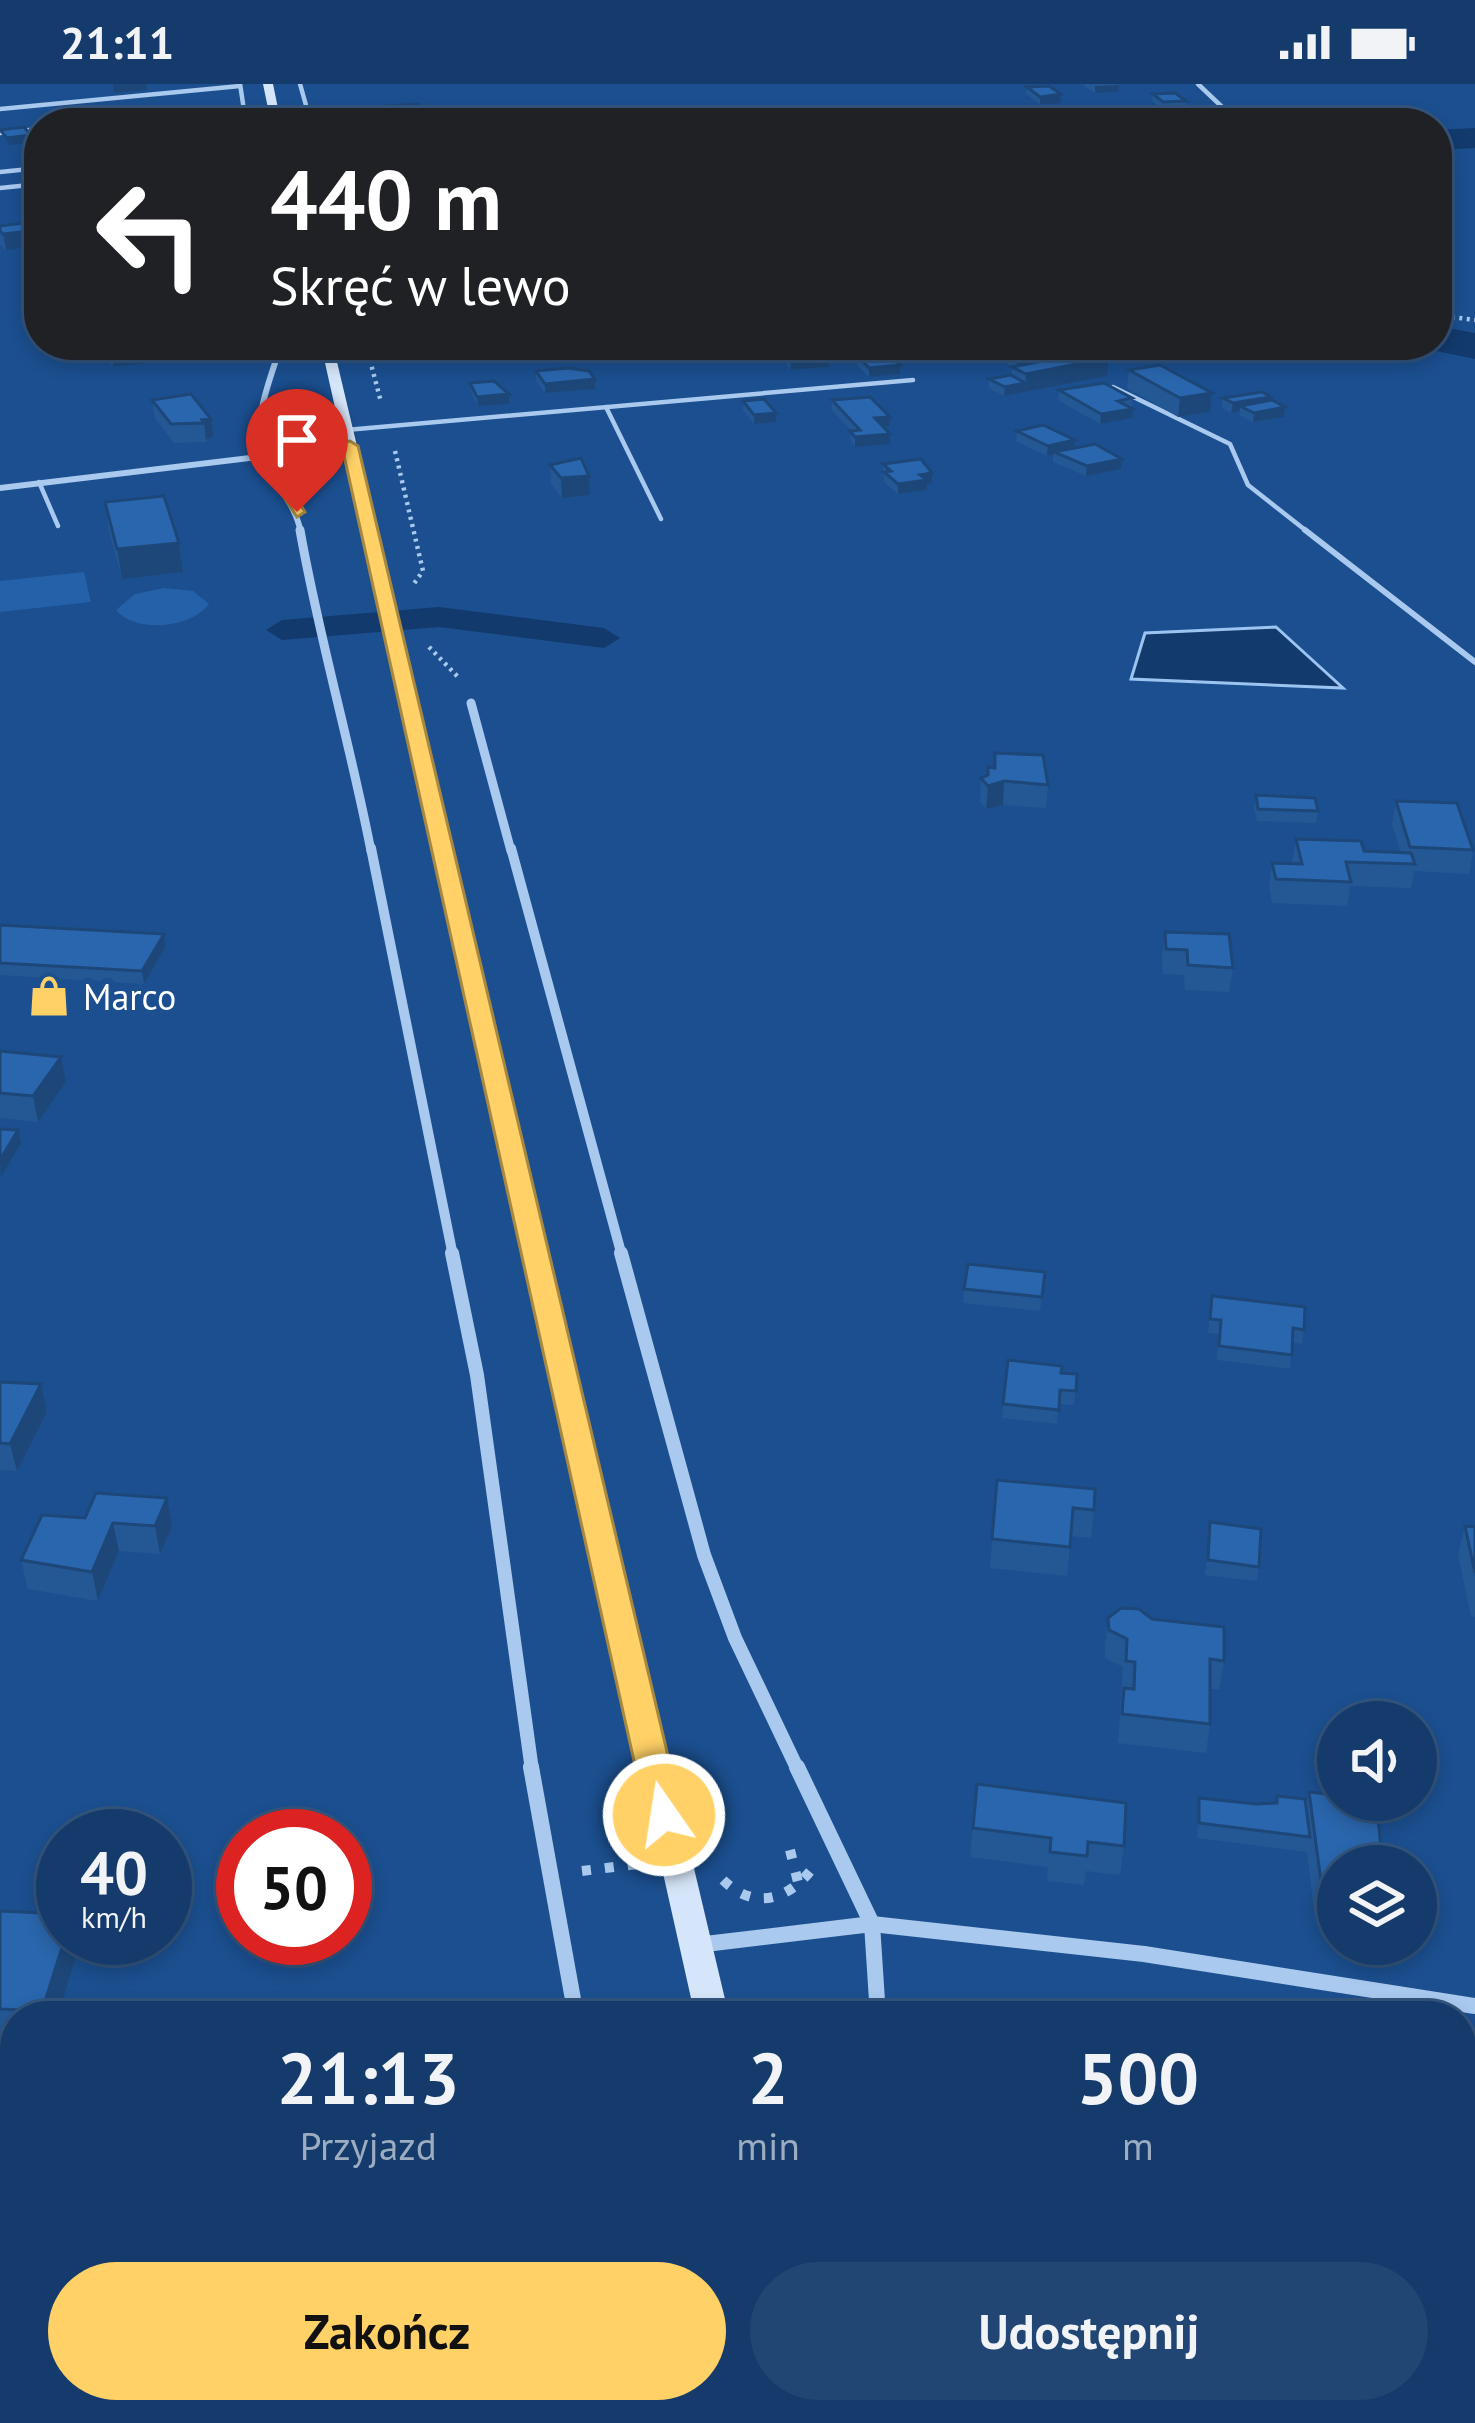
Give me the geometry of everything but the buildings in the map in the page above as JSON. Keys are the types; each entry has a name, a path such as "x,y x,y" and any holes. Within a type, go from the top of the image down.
{"main road":[{"path":"330,360 709,2001"}],"street":[{"path":"1198,84 1223,108"},
{"path":"240,85 244,108"},
{"path":"276,360 263,404 262,454 297,512 320,644 346,725 477,1375 530,1760 573,2001"},
{"path":"0,488 262,454 348,438"},
{"path":"471,703 704,1555 735,1638 872,1924 877,2001"},
{"path":"696,1945 872,1924 1144,1954 1443,2001"}],"lane":[{"path":"0,109 240,85"},
{"path":"348,438 388,427 913,380"},
{"path":"1113,388 1230,444 1248,485 1475,662"},
{"path":"606,407 662,519"},
{"path":"39,482 58,526"}],"path":[{"path":"370,360 424,572 409,590"},
{"path":"423,643 454,667 471,703"},
{"path":"790,1850 800,1888"}],"shaded area":[{"path":"84,572 91,602 0,612 0,581"},
{"path":"164,588 193,591 209,604 190,618 163,625 136,623 116,610 135,594"},
{"path":"1276,627 1343,688 1131,679 1145,633"}],"waterway":[{"path":"1452,139 1475,138"},
{"path":"1452,342 1475,346"},
{"path":"282,630 439,617 604,638"}],"place":[{"name":"Marco","path":"49,996"}],"route":[{"path":"297,512 262,454 350,446 664,1815"}]}
